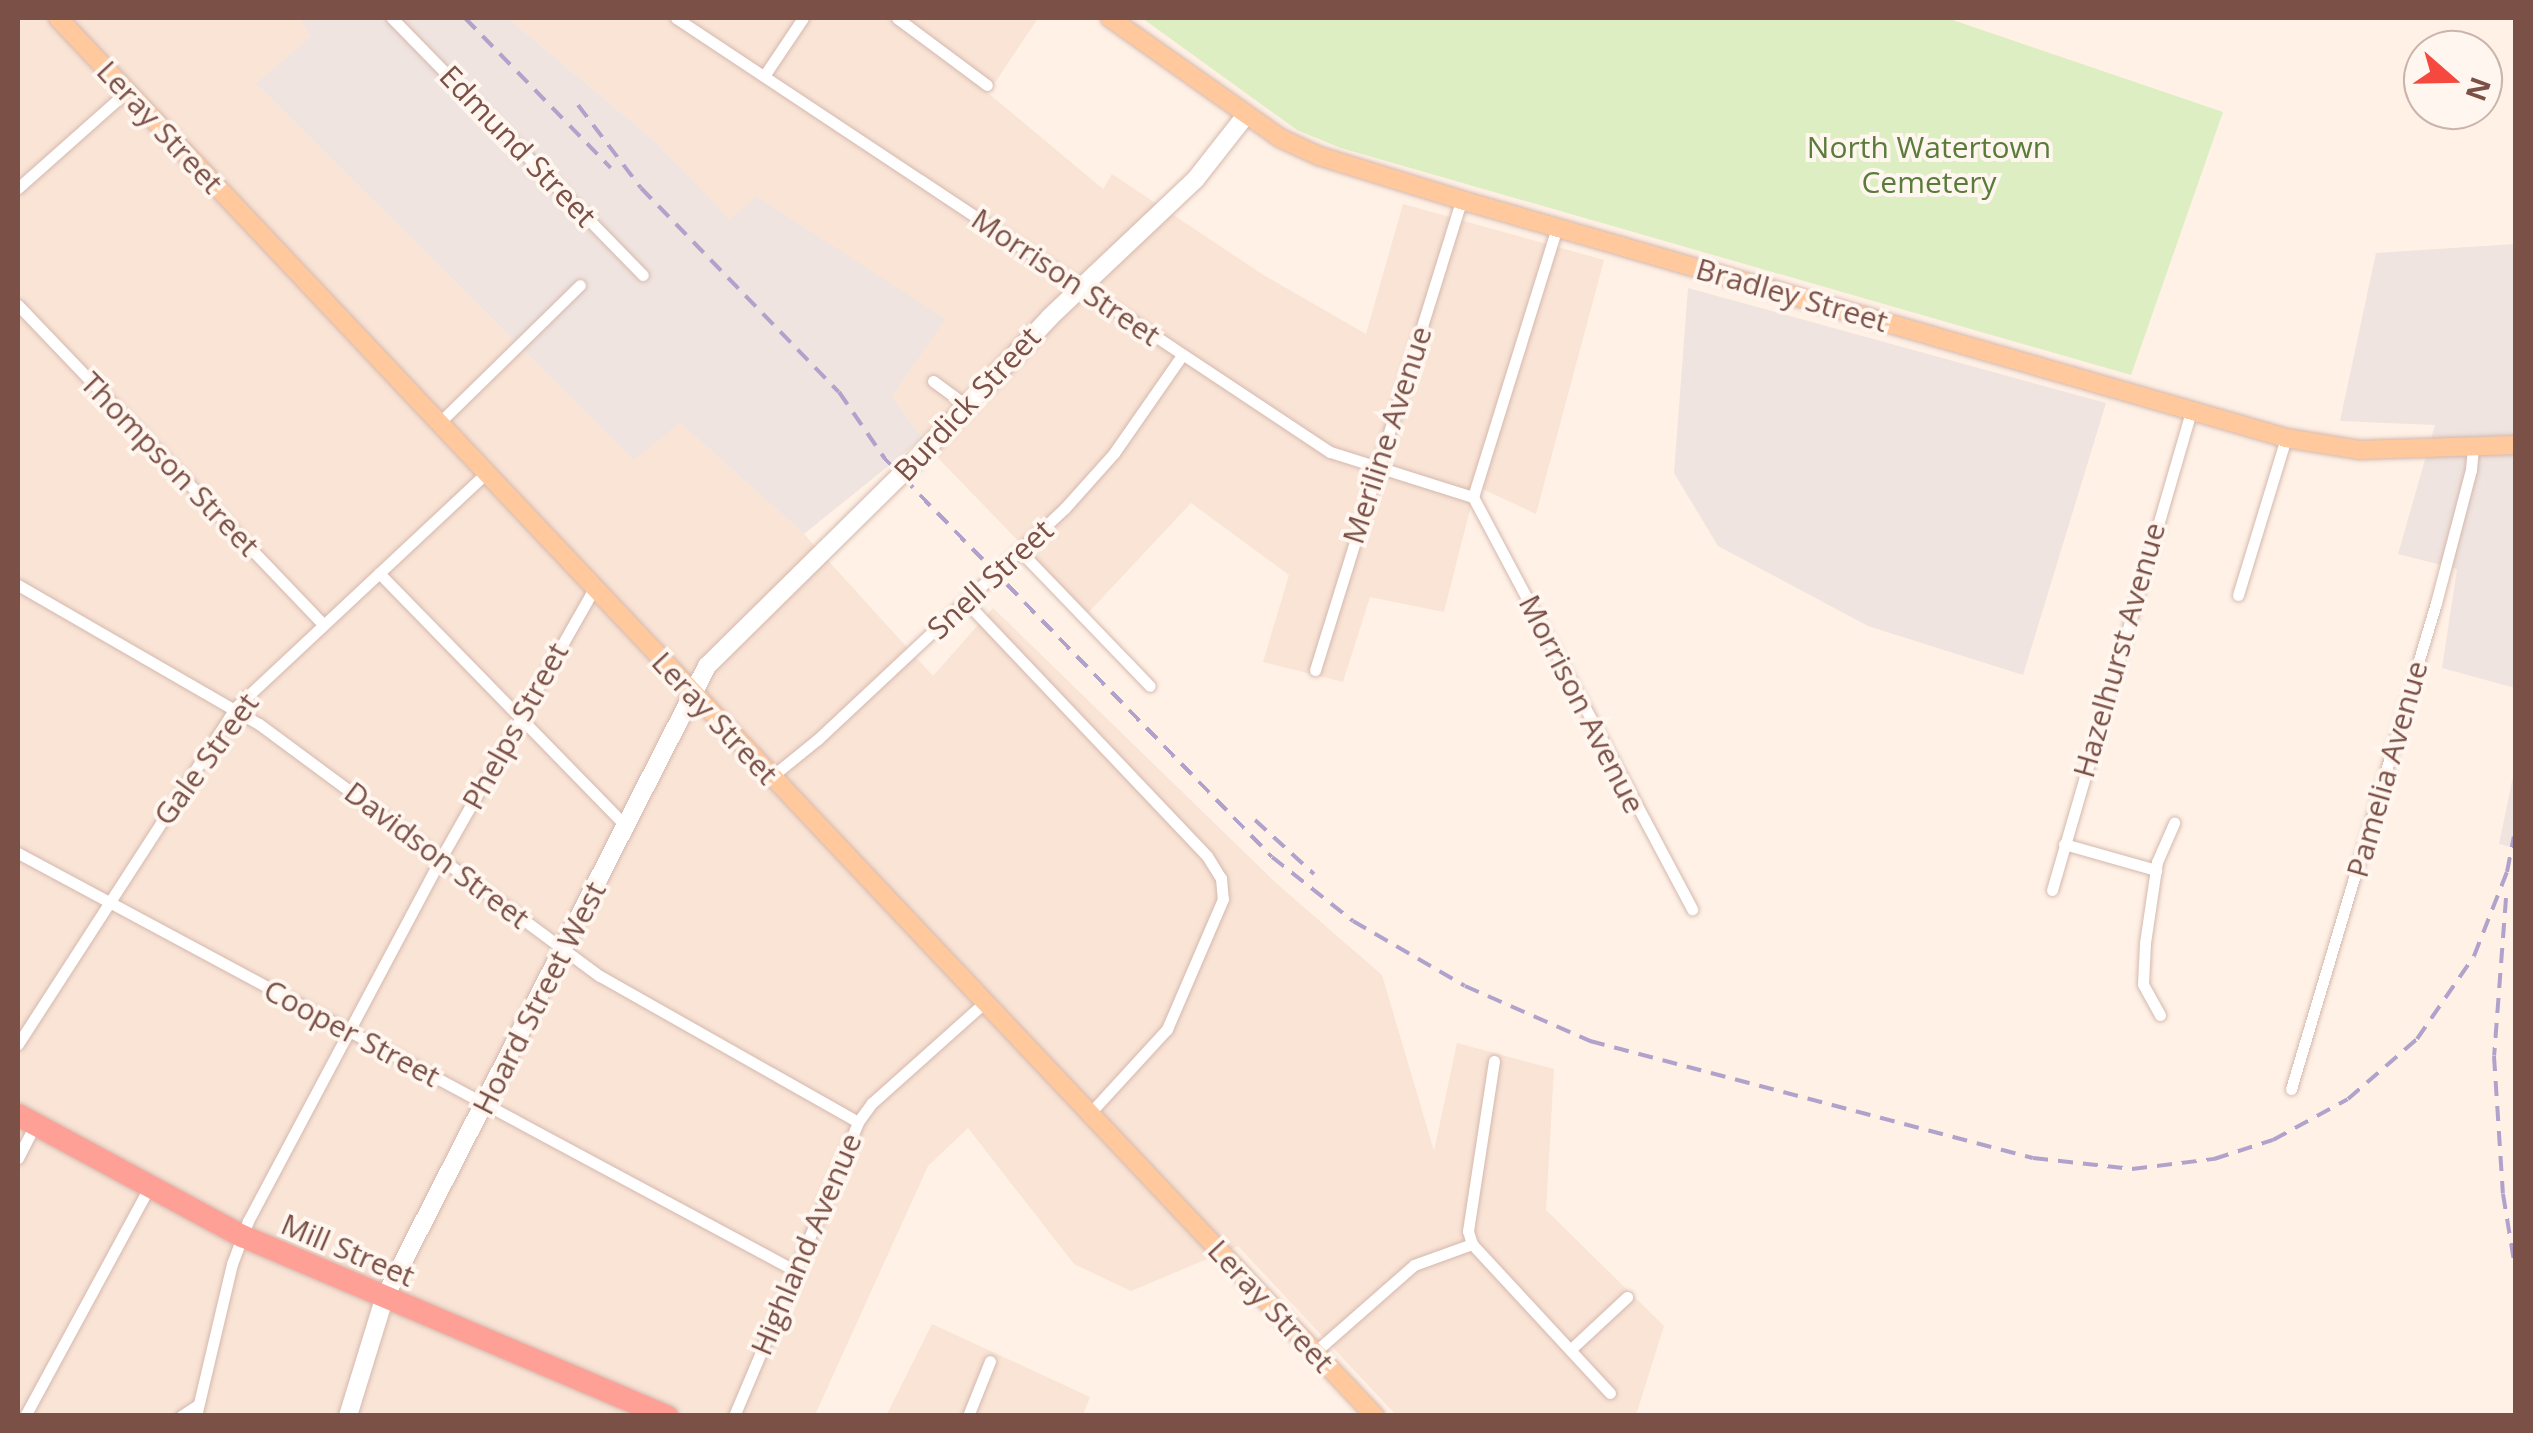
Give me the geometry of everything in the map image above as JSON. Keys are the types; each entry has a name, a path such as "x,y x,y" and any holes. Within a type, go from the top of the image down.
{"highway":[{"name":"Mill Street","path":"26,1120 242,1236 667,1416"}],"main road":[{"name":"Leray Street","path":"58,18 1375,1416"},
{"name":"Bradley Street","path":"1110,18 1246,114 1319,156 1461,200 2286,438 2359,450 2516,445"}],"street":[{"name":"Edmund Street","path":"392,18 643,275"},
{"name":"Morrison Street","path":"676,18 1330,452 1473,498"},
{"path":"764,76 803,18"},
{"path":"897,18 987,85"},
{"path":"18,188 126,92"},
{"name":"Burdick Street","path":"694,696 714,656 967,406 1081,286 1195,180 1246,114"},
{"name":"Meriline Avenue","path":"1314,670 1461,200"},
{"path":"1473,498 1557,227"},
{"path":"439,423 580,285"},
{"name":"Thompson Street","path":"18,305 322,624"},
{"name":"Snell Street","path":"771,777 1020,551 1114,453 1182,355"},
{"path":"933,381 967,406"},
{"name":"Hazelhurst Avenue","path":"2052,890 2190,411"},
{"path":"2238,594 2286,438"},
{"name":"Pamelia Avenue","path":"2292,1089 2436,603 2471,470 2473,447"},
{"name":"Gale Street","path":"18,1044 235,708 486,473"},
{"name":"Morrison Avenue","path":"1473,498 1692,909"},
{"path":"1020,551 1150,686"},
{"path":"380,572 627,827"},
{"name":"Davidson Street","path":"18,584 235,708 564,950 640,1001 858,1122"},
{"name":"Phelps Street","path":"197,1410 242,1236 441,858 594,589"},
{"path":"966,602 1208,856 1222,878 1223,899 1166,1029 1090,1114"},
{"name":"Hoard Street West","path":"348,1416 384,1299 694,696"},
{"path":"2160,1015 2142,974 2156,870 2174,824"},
{"path":"2064,844 2156,870"},
{"name":"Cooper Street","path":"18,852 794,1270"},
{"name":"Highland Avenue","path":"734,1416 858,1122 872,1102 984,1003"},
{"path":"1494,1061 1468,1231 1472,1244 1610,1393"},
{"path":"18,1158 26,1120"},
{"path":"24,1416 150,1186"},
{"path":"1315,1352 1414,1265 1472,1244"},
{"path":"1570,1350 1628,1297"},
{"path":"968,1416 990,1361"},
{"path":"181,1416 197,1410"}],"shaded area":[{"path":"18,18 299,18 311,36 257,85 633,459 680,423 804,534 933,676 993,608 1276,883 1382,975 1434,1151 1457,1043 1554,1069 1546,1210 1664,1326 1636,1415 1396,1415 1238,1246 1131,1291 1074,1264 968,1128 928,1166 815,1415 18,1415"},
{"path":"299,18 508,18 655,141 730,220 756,196 945,319 892,397 923,438 804,534 680,423 634,460 256,84 311,36"},
{"path":"508,18 1038,18 988,93 1103,189 1112,174 1265,276 1366,334 1403,204 1604,260 1536,514 1476,486 1444,612 1370,597 1343,682 1263,662 1289,575 1191,503 1088,613 939,459 892,397 944,319 730,221 655,141"},
{"path":"2515,244 2515,688 2442,668 2457,569 2398,554 2435,425 2340,421 2376,253"},
{"path":"1688,288 2106,403 2023,675 1868,626 1718,546 1674,473"},
{"path":"2515,767 2515,848 2499,844"},
{"path":"932,1324 1090,1397 1083,1415 886,1416"}],"green space":[{"name":"North Watertown Cemetery","path":"1142,18 1947,18 2223,112 2131,375 1341,148 1297,130"}],"railway":[{"path":"465,18 611,168"},
{"path":"578,105 641,188 839,392 885,459 1272,857 1353,921 1465,986 1590,1041 2033,1158 2132,1169 2214,1159 2273,1140 2348,1099 2417,1039 2474,956 2507,872 2514,837"},
{"path":"1255,820 1314,874"},
{"path":"2506,898 2494,1056 2503,1194 2516,1273"}]}
